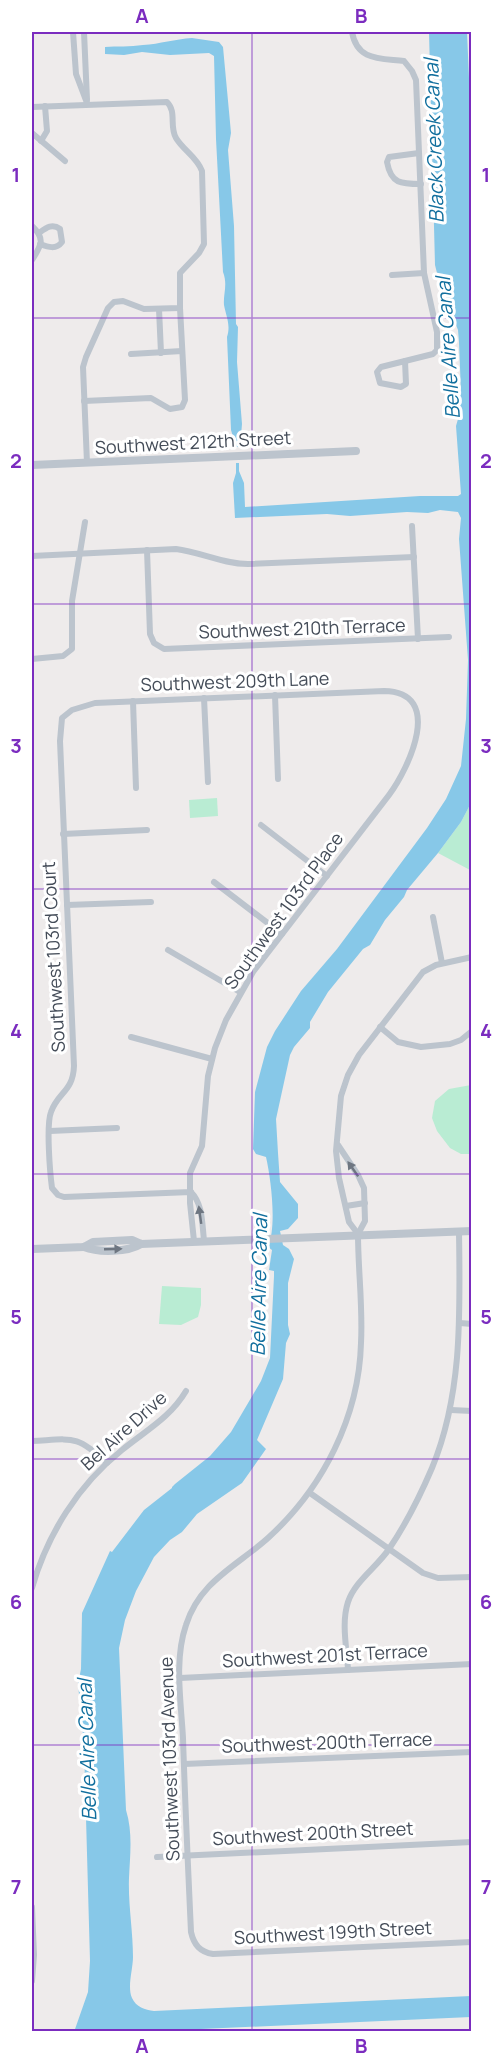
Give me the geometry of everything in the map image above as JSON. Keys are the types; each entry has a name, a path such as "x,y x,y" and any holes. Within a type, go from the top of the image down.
{"street":[{"path":"73,32 77,80 87,104"},
{"path":"84,32 87,104"},
{"path":"352,32 360,51 369,56 404,61 416,80 424,273 437,332 437,350 433,354 405,361 381,367 377,372 380,383 401,387 406,384 405,361"},
{"path":"75,68 86,67"},
{"path":"32,106 167,102 172,109 176,139 201,167 204,244 202,250 180,273 185,400 182,407 166,408 151,398 84,401"},
{"path":"41,141 47,130 45,106"},
{"path":"32,133 65,160"},
{"path":"419,153 389,157 387,162 394,179 402,184 421,184"},
{"path":"32,226 41,237 32,260"},
{"path":"39,232 54,226 60,229 62,235 62,242 58,247 51,248 40,244"},
{"path":"392,276 424,273"},
{"path":"87,463 84,362 108,308 114,302 123,301 140,308 180,308"},
{"path":"159,309 161,352"},
{"path":"131,354 182,351"},
{"name":"Southwest 212th Street","path":"32,465 356,451"},
{"path":"32,658 66,655 72,649 72,601 85,522"},
{"path":"412,526 418,639"},
{"name":"Southwest 210th Terrace","path":"147,550 152,641 169,650 449,637"},
{"path":"32,556 183,550 223,562 241,564 414,557"},
{"name":"Southwest 209th Lane","path":"67,712 90,704 133,701 384,691 398,693 405,697"},
{"path":"275,695 278,779"},
{"name":"Southwest 103rd Place","path":"194,1241 190,1203 190,1168 202,1146 204,1103 212,1059 226,1020 253,972 395,787 408,764 418,724 414,708 405,697"},
{"path":"204,698 208,782"},
{"path":"133,701 136,788"},
{"name":"Southwest 103rd Court","path":"67,712 60,726 74,1072 68,1090 56,1103 51,1113 52,1185 56,1194 67,1197 191,1192"},
{"path":"261,825 327,876"},
{"path":"63,834 147,831"},
{"path":"214,882 282,934"},
{"path":"67,905 151,902"},
{"path":"434,917 442,963 471,957"},
{"path":"168,950 240,992"},
{"name":"Southwest 103rd Avenue","path":"358,1234 349,1222 339,1178 336,1151 339,1110 348,1075 359,1055 423,972 431,966 442,963"},
{"path":"380,1027 398,1042 421,1047 461,1041 471,1032"},
{"path":"131,1037 212,1059"},
{"path":"50,1131 117,1128"},
{"name":"Southwest 103rd Avenue","path":"198,1948 191,1932 180,1678 181,1650 191,1613 204,1593 219,1576 275,1531 310,1493 338,1443 355,1390 362,1345 358,1234 365,1221 364,1188 338,1145"},
{"name":"Southwest 103rd Place","path":"191,1192 197,1198 200,1206 204,1240"},
{"path":"346,1206 365,1203"},
{"path":"348,1670 345,1619 348,1604 355,1588 389,1550 410,1515 432,1467 451,1410 460,1323 459,1231"},
{"path":"32,1249 132,1240 141,1244 471,1231"},
{"path":"460,1323 471,1324"},
{"name":"Bel Aire Drive","path":"32,1588 35,1568 66,1513 93,1477 107,1463 168,1415 186,1390"},
{"path":"451,1410 471,1411"},
{"path":"32,1441 77,1441 89,1447 107,1463"},
{"path":"310,1493 423,1573 432,1577 471,1577"},
{"name":"Southwest 201st Terrace","path":"180,1678 471,1665"},
{"name":"Southwest 200th Terrace","path":"184,1764 471,1752"},
{"name":"Southwest 200th Street","path":"157,1857 471,1842"},
{"path":"32,1907 32,1980"},
{"name":"Southwest 199th Street","path":"198,1948 208,1953 220,1954 471,1942"}],"green space":[{"path":"217,798 218,816 190,818 189,800"},
{"path":"471,803 472,864 470,870 438,853 461,822"},
{"path":"471,1085 471,1154 461,1154 450,1148 437,1131 432,1118 435,1101 449,1089"},
{"path":"162,1286 201,1288 198,1317 181,1325 159,1324"}],"water":[{"path":"429,32 467,32 471,124 471,803 461,822 407,890 370,945 363,949 328,992 310,1022 310,1028 290,1055 276,1119 280,1182 298,1204 298,1218 288,1229 280,1231 283,1245 289,1249 294,1259 288,1283 290,1334 286,1343 283,1379 257,1440 266,1449 242,1483 197,1514 182,1532 170,1540 154,1557 136,1591 125,1620 119,1648 126,1810 130,1836 129,1888 133,1957 130,1989 136,2004 154,2011 471,1996 471,2017 157,2031 74,2032 88,1992 90,1961 84,1746 78,1684 81,1669 82,1613 110,1551 112,1552 144,1510 210,1456 231,1432 261,1381 270,1358 274,1271 269,1270 272,1250 268,1247 272,1227 272,1202 266,1157 256,1154 253,1149 255,1092 267,1047 301,991 337,949 427,828 446,799 461,766 466,719 468,660 459,539 461,518 458,512 440,510 428,513 235,518 233,483 236,463 239,463 239,471 244,483 245,507 420,496 458,496 461,494 456,426 460,412 458,403 461,393 458,330 445,305 435,265"},
{"path":"192,38 219,42 223,47 231,133 228,150 234,226 237,362 242,424 240,447 236,447 231,430 214,56 209,53 105,54 105,47 138,46"}],"water label":[{"name":"Black Creek Canal","path":"434,141"},
{"name":"Belle Aire Canal","path":"448,348"},
{"name":"Belle Aire Canal","path":"259,1285"},
{"name":"Belle Aire Canal","path":"87,1750"}]}
